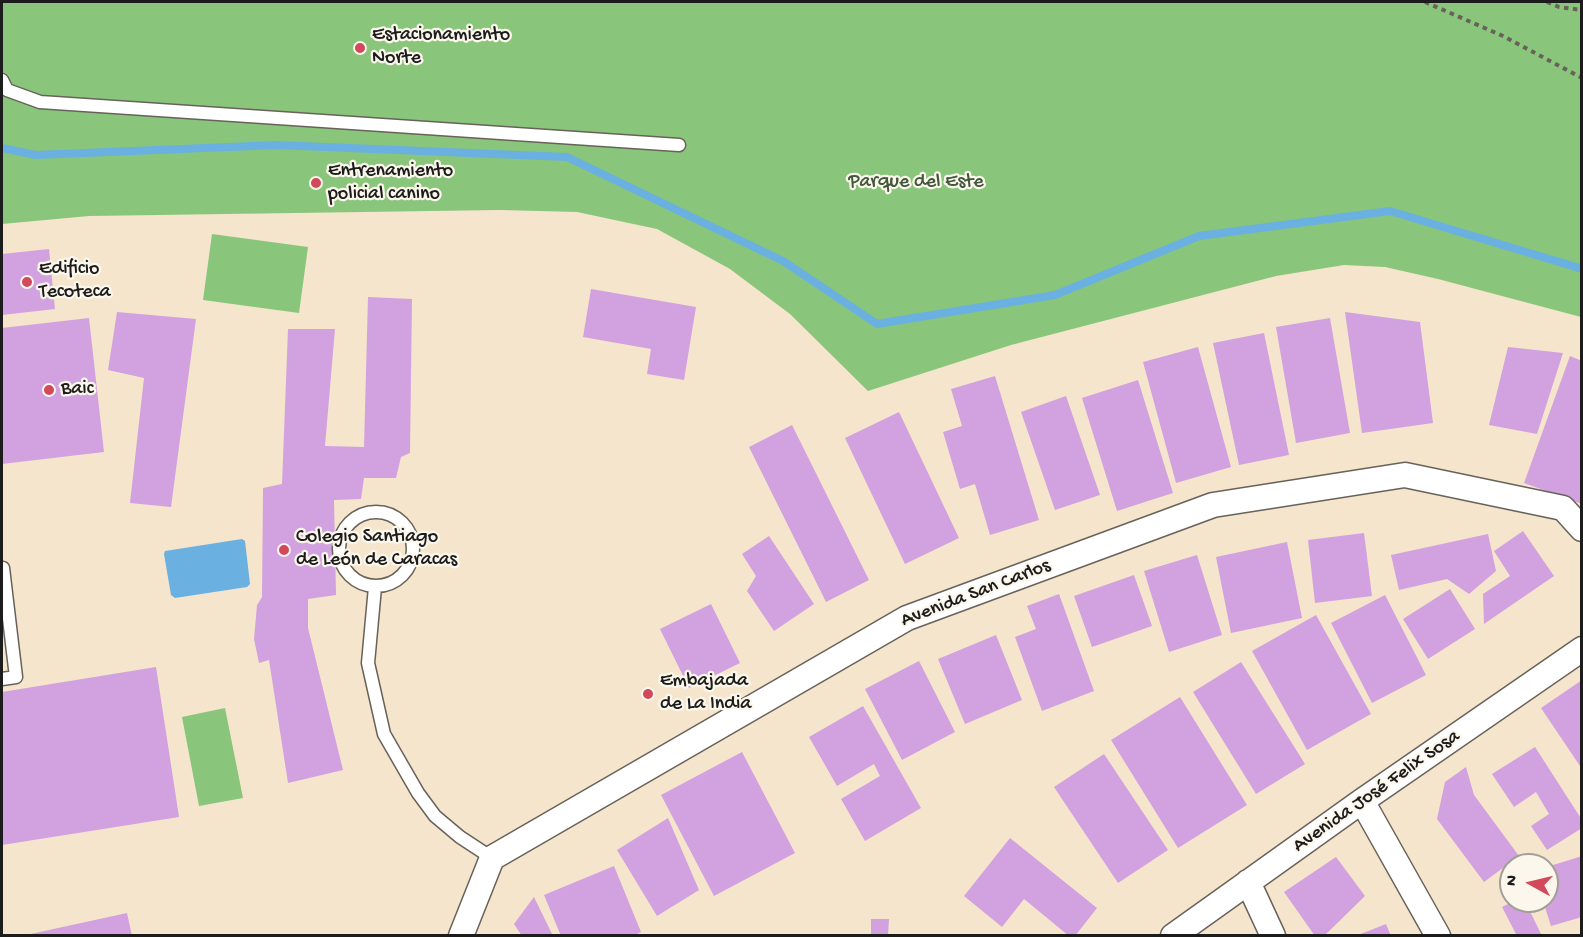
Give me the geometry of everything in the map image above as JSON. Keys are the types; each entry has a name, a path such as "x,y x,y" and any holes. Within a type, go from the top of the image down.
{"street":[{"name":"Avenida San Carlos","path":"492,858 907,618 1213,505 1405,475 1563,508 1581,528"},
{"name":"Avenida José Felix Sosa","path":"1173,936 1581,649"},
{"path":"1362,801 1438,936"},
{"path":"461,936 492,858"},
{"path":"1248,882 1273,936"}],"lane":[{"path":"2,80 6,90 40,102 680,145"},
{"path":"384,512 396,517 407,528 412,540 413,556 408,569 400,579 388,585 375,587 366,586 354,580 343,567 339,555 339,541 344,529 355,518 367,513 384,512"},
{"path":"2,679 16,677 3,568"},
{"path":"375,587 368,663 384,734 418,793 435,816 459,837 492,858"}],"path":[{"path":"1425,2 1503,36 1581,78"},
{"path":"1547,2 1559,7 1581,10"}],"green space":[{"name":"Parque del Este","path":"2,2 1581,2 1581,317 1385,267 1344,265 1276,276 1011,345 868,391 790,314 730,269 657,229 577,212 500,210 89,216 2,224"},
{"path":"212,234 308,247 299,313 203,300"},
{"path":"225,708 243,798 199,806 182,717"}],"water":[{"path":"242,539 245,541 250,584 247,587 175,598 171,595 165,551"}],"building":[{"name":"Edificio Tecoteca","path":"49,249 55,309 2,315 2,254"},
{"path":"591,289 696,307 684,380 647,374 651,349 583,337"},
{"path":"368,297 412,299 410,453 401,457 396,478 364,478 361,499 334,500 336,595 308,599 308,628 343,770 288,783 269,660 259,663 254,639 257,605 262,597 263,488 282,484 288,329 335,329 325,446 364,447"},
{"path":"117,312 196,319 171,507 130,503 144,378 108,370"},
{"path":"1345,312 1420,322 1433,423 1362,433"},
{"name":"Baic","path":"89,318 104,452 2,464 2,328"},
{"path":"1330,318 1350,433 1296,443 1276,327"},
{"path":"1264,333 1289,455 1239,465 1213,343"},
{"path":"1198,347 1231,467 1176,483 1143,362"},
{"path":"1508,347 1563,353 1537,434 1489,425"},
{"path":"1570,356 1582,361 1582,504 1524,483"},
{"path":"995,376 1039,520 990,535 975,484 960,489 943,432 962,426 951,389"},
{"path":"1138,380 1173,493 1117,511 1082,398"},
{"path":"1066,396 1100,495 1055,510 1021,412"},
{"path":"899,412 959,538 905,564 845,438"},
{"path":"792,425 869,580 826,602 749,447"},
{"path":"1523,531 1554,576 1484,624 1483,594 1510,576 1494,551"},
{"path":"1364,533 1372,596 1315,603 1308,540"},
{"path":"1488,534 1496,571 1469,594 1447,579 1399,590 1391,555"},
{"path":"769,536 814,604 774,631 747,591 756,576 742,554"},
{"path":"1287,542 1302,618 1231,633 1216,557"},
{"path":"1197,555 1222,635 1169,652 1144,571"},
{"path":"1134,575 1152,626 1092,647 1074,596"},
{"path":"1450,589 1475,629 1428,659 1403,619"},
{"path":"1059,594 1094,691 1042,711 1015,637 1036,629 1027,606"},
{"path":"1385,595 1426,675 1372,703 1331,623"},
{"path":"711,604 740,663 689,688 660,629"},
{"path":"1316,615 1371,714 1307,750 1252,651"},
{"path":"996,635 1022,700 965,724 938,659"},
{"path":"919,661 955,732 902,760 865,689"},
{"path":"1241,662 1305,764 1256,794 1193,692"},
{"path":"156,667 179,817 2,845 2,692"},
{"path":"1582,680 1582,765 1580,766 1541,708"},
{"path":"1180,697 1247,805 1178,848 1111,740"},
{"path":"863,706 921,808 865,841 841,799 880,776 874,764 837,786 809,737"},
{"path":"1535,747 1582,820 1582,828 1547,850 1531,826 1549,814 1536,792 1514,807 1492,774"},
{"path":"742,752 795,853 714,896 661,795"},
{"path":"1104,754 1168,850 1118,883 1054,787"},
{"path":"1466,767 1474,795 1517,853 1499,853 1499,871 1484,882 1437,819 1445,782"},
{"path":"668,818 699,890 657,916 617,850"},
{"path":"1010,838 1097,908 1075,936 1069,936 1024,899 1002,927 964,896"},
{"path":"1582,856 1582,917 1551,926 1547,913 1559,913 1559,863"},
{"path":"1336,857 1365,896 1324,936 1315,936 1284,892"},
{"path":"614,866 641,932 633,936 561,936 544,895"},
{"path":"534,897 553,936 522,936 514,924"},
{"path":"127,913 132,936 26,936 26,935"},
{"path":"1505,913 1531,913 1542,936 1517,936"},
{"path":"871,919 889,919 888,936 871,936"},
{"path":"1386,924 1391,936 1358,936 1358,935"}],"waterway":[{"path":"2,148 36,155 277,145 567,157 783,261 877,324 1055,295 1199,236 1390,211 1582,269"}],"place":[{"name":"Estacionamiento Norte","path":"360,48"},
{"name":"Entrenamiento policial canino","path":"316,183"},
{"name":"Edificio Tecoteca","path":"27,282"},
{"name":"Baic","path":"49,390"},
{"name":"Colegio Santiago de León de Caracas","path":"284,550"},
{"name":"Embajada de La India","path":"648,694"}]}
